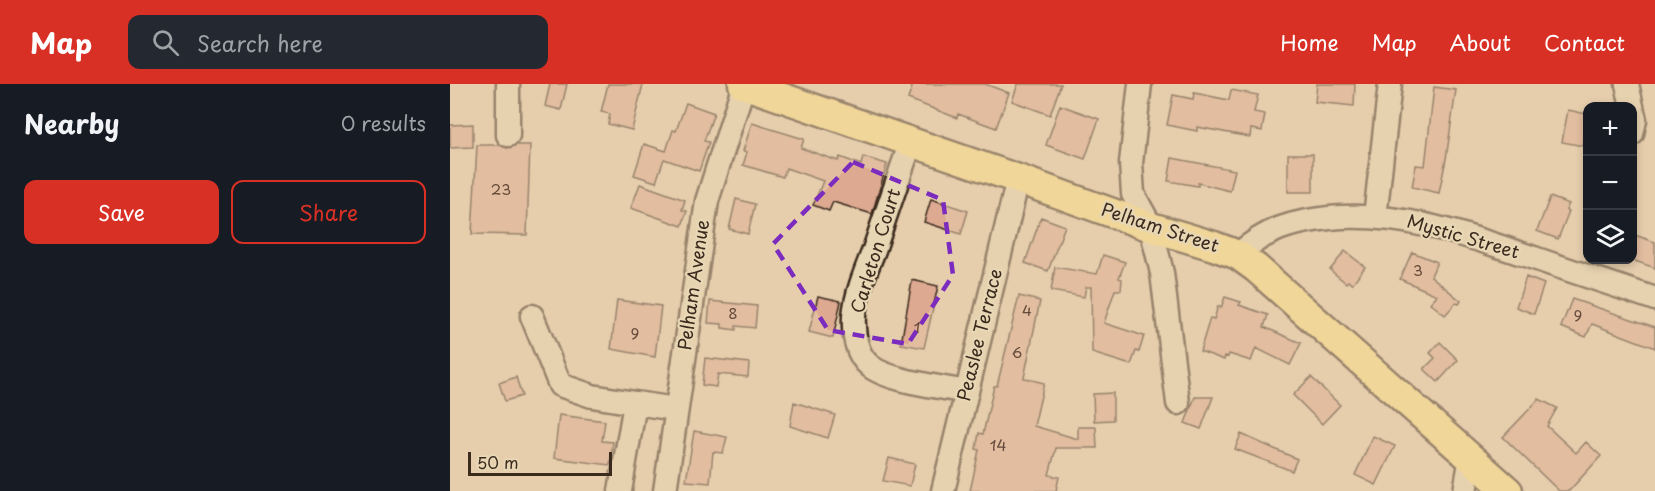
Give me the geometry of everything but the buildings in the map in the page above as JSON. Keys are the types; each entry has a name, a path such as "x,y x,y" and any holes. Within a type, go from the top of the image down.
{"main road":[{"name":"Pelham Street","path":"743,84 1151,227 1238,255 1256,268 1508,491"}],"street":[{"path":"508,84 508,135"},
{"name":"Pelham Avenue","path":"665,491 707,201 743,84"},
{"path":"1140,84 1131,163 1133,194 1151,227 1162,273 1178,403"},
{"path":"1375,217 1390,84"},
{"path":"1627,84 1631,102"},
{"name":"Carleton Court","path":"911,142 866,272 854,314 854,332 859,350 865,362 872,368 910,381 967,392"},
{"name":"Peaslee Terrace","path":"943,491 1018,179"},
{"name":"Mystic Street","path":"1238,255 1252,242 1276,228 1305,220 1342,217 1403,219 1463,233 1655,299"},
{"path":"532,316 560,385 592,396 676,409"},
{"path":"621,491 635,403"},
{"path":"1465,491 1471,457"}],"highlighted area":[{"path":"853,162 943,200 953,275 908,344 828,330 773,244"}]}
